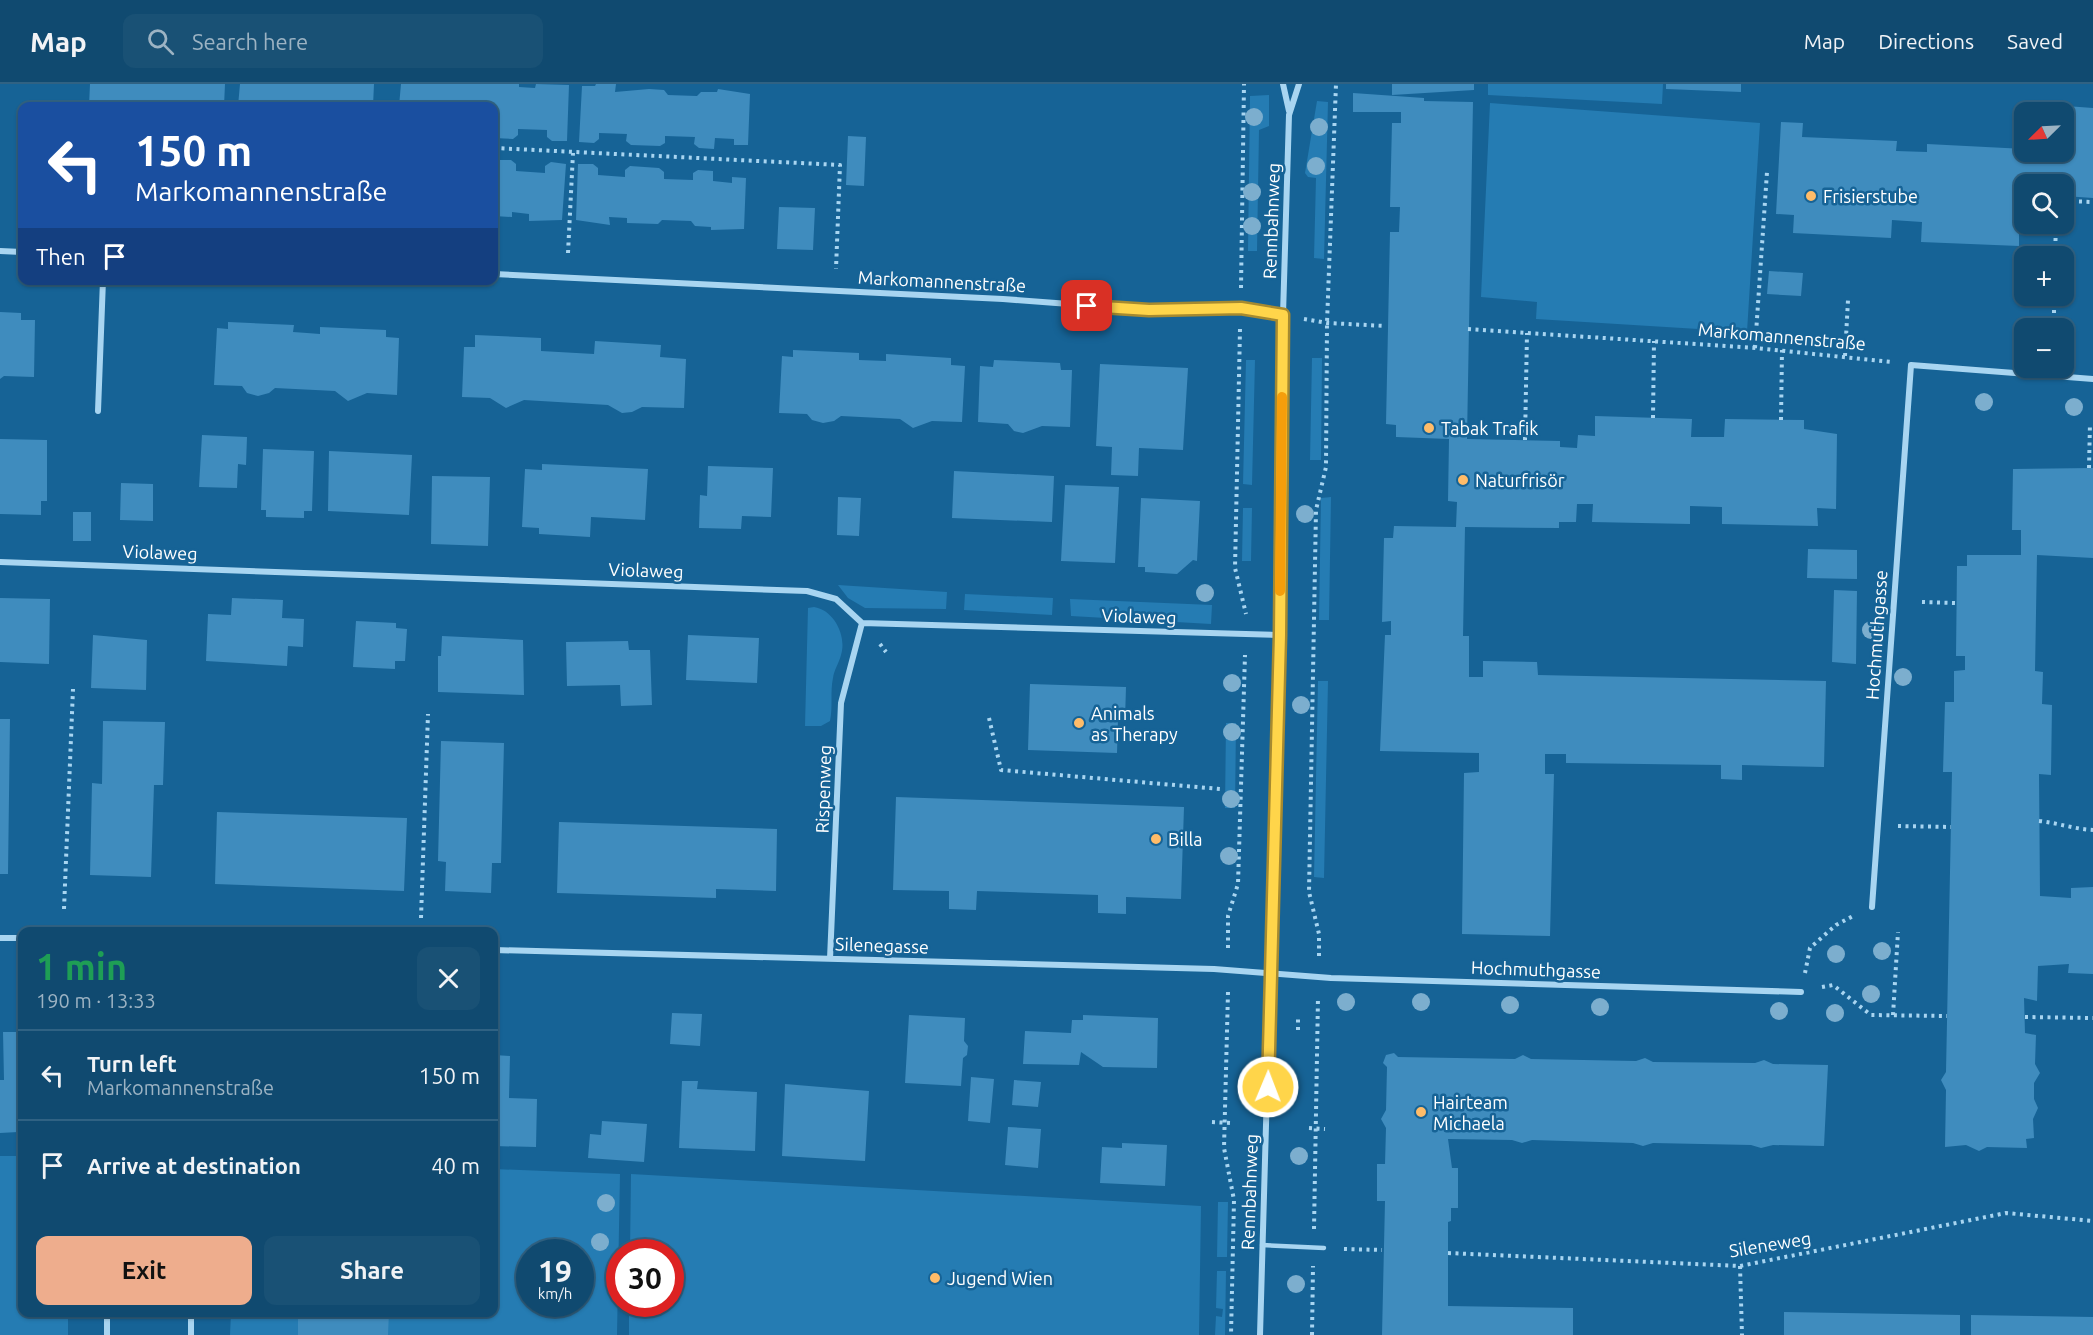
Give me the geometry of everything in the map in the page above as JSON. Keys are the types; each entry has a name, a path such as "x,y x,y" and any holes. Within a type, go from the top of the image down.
{"street":[{"name":"Rennbahnweg","path":"1260,1335 1280,635 1283,315 1289,115 1283,84"},
{"name":"Rennbahnweg","path":"1289,115 1299,84"},
{"path":"0,251 18,252"},
{"name":"Markomannenstraße","path":"498,274 1003,299 1149,310 1241,308 1283,315"},
{"path":"98,411 102,285"},
{"path":"1911,365 2093,379"},
{"name":"Hochmuthgasse","path":"1872,907 1911,365"},
{"name":"Violaweg","path":"0,562 807,591 836,599 862,623 1280,635"},
{"name":"Rispenweg","path":"830,959 841,704 862,623"},
{"path":"0,938 18,938"},
{"name":"Silenegasse","path":"498,950 1228,970 1269,975"},
{"name":"Hochmuthgasse","path":"1269,975 1801,992"},
{"path":"107,1317 107,1335"},
{"path":"191,1317 191,1335"}],"lane":[{"path":"1262,1245 1324,1248"}],"path":[{"path":"1241,291 1244,84"},
{"path":"1319,963 1319,934 1309,901 1316,510 1326,466 1336,84"},
{"path":"498,148 840,165 835,291"},
{"path":"568,253 573,153"},
{"path":"1755,348 1767,172"},
{"path":"2074,201 2093,202"},
{"path":"839,208 845,208"},
{"path":"1845,356 1848,300"},
{"path":"1283,315 1328,323 1386,326"},
{"path":"1240,322 1235,568 1246,614"},
{"name":"Markomannenstraße","path":"1468,329 1782,350 1911,365"},
{"path":"1525,440 1527,333"},
{"path":"1653,418 1654,341"},
{"path":"1781,420 1782,350"},
{"path":"2089,468 2090,423"},
{"path":"1922,602 1956,603"},
{"path":"1228,957 1228,915 1238,884 1241,721 1246,645"},
{"path":"64,909 74,688"},
{"path":"421,918 428,714"},
{"path":"990,718 1000,770 1220,789"},
{"path":"2039,821 2061,823 2072,829 2093,830"},
{"path":"1878,825 1951,826"},
{"path":"1872,907 1836,925 1810,948 1801,992 1833,985 1871,1015 1947,1016"},
{"path":"1893,1015 1898,932"},
{"path":"1228,983 1224,1123 1226,1160 1234,1200 1231,1335"},
{"path":"1312,1335 1318,991"},
{"path":"1298,1015 1298,1030"},
{"path":"2025,1017 2093,1018"},
{"path":"1212,1122 1230,1123"},
{"path":"1309,1128 1325,1129"},
{"name":"Sileneweg","path":"1448,1253 1740,1266 2006,1213 2093,1221"},
{"path":"1324,1248 1382,1250"},
{"path":"1740,1266 1742,1335"}],"shaded area":[{"path":"1488,84 1663,84 1662,104 1488,95"},
{"path":"1269,95 1269,126 1259,130 1257,251 1248,251 1250,96"},
{"path":"1317,101 1328,102 1324,259 1314,258 1316,178 1308,177 1305,173"},
{"path":"1490,103 1760,123 1747,332 1536,319 1537,302 1481,297"},
{"path":"1312,358 1322,358 1321,460 1310,460"},
{"path":"1246,360 1255,360 1252,485 1243,484"},
{"path":"1331,497 1329,620 1319,620 1321,498"},
{"path":"1243,508 1252,508 1251,561 1242,561"},
{"path":"838,585 947,592 946,609 865,608 848,598"},
{"path":"965,594 1053,598 1052,615 964,610"},
{"path":"1070,599 1212,605 1211,624 1071,616"},
{"path":"814,607 828,613 833,618 840,632 842,648 833,678 830,721 821,726 805,726 808,608"},
{"path":"1318,681 1328,681 1324,878 1314,877"},
{"path":"1226,723 1236,723 1235,808 1225,808"},
{"path":"0,1156 18,1156 18,1317 68,1317 68,1335 0,1335"},
{"path":"498,1169 620,1174 619,1239 606,1239 606,1317 617,1317 617,1335 230,1335 231,1317 498,1317"},
{"name":"Jugend Wien","path":"631,1174 1201,1206 1199,1335 629,1335 629,1317 684,1317 684,1239 630,1239"},
{"path":"1218,1202 1228,1202 1227,1257 1217,1257"},
{"path":"1217,1271 1226,1271 1225,1335 1215,1335 1216,1316 1222,1317 1223,1309 1216,1308"}],"building":[{"path":"90,84 225,84 224,102 89,102"},
{"path":"240,84 374,84 373,102 238,102"},
{"path":"401,84 519,84 519,87 535,88 536,84 569,85 567,141 552,141 547,137 547,130 518,129 518,135 513,139 498,138 498,102 399,102"},
{"path":"596,84 616,84 615,92 649,89 664,90 668,95 697,96 701,92 717,92 718,89 750,94 748,145 734,145 734,139 715,138 714,149 699,148 694,144 695,137 665,136 665,143 660,146 631,145 626,141 627,134 599,133 599,139 594,143 579,142 582,86 595,86"},
{"path":"1392,84 1474,84 1474,90 1392,95"},
{"path":"1666,84 1741,84 1741,92 1666,89"},
{"path":"1353,93 1424,98 1424,101 1473,102 1467,439 1560,441 1560,447 1577,448 1578,435 1595,436 1595,416 1692,419 1691,437 1724,437 1725,419 1804,420 1804,429 1837,434 1836,509 1817,508 1818,526 1722,524 1722,507 1690,506 1690,524 1592,522 1593,504 1577,504 1576,522 1559,522 1559,528 1465,527 1463,636 1469,636 1469,677 1483,677 1483,661 1537,662 1538,675 1826,681 1824,767 1742,765 1742,780 1721,779 1721,765 1566,763 1566,754 1545,754 1545,774 1554,774 1550,936 1462,934 1464,773 1479,772 1479,753 1380,751 1385,635 1391,635 1391,621 1382,622 1384,538 1393,538 1394,526 1456,527 1457,502 1448,501 1449,439 1396,437 1396,425 1386,424 1390,232 1399,232 1400,207 1390,207 1392,123 1401,123 1401,112 1353,112"},
{"path":"2074,107 2093,108 2093,198 2074,197 2074,174 2014,174 2014,234 2019,234 2019,246 1921,242 1922,222 1892,220 1891,238 1793,233 1794,215 1776,214 1781,122 1803,123 1802,137 1897,141 1896,151 1927,152 1927,144 2014,148 2014,162 2074,162"},
{"path":"848,136 866,137 864,186 846,185"},
{"path":"498,160 511,160 516,164 516,171 545,173 545,166 551,162 566,164 562,220 529,221 529,214 512,212 512,217 498,216"},
{"path":"578,164 593,164 598,168 598,175 625,177 625,170 630,166 659,168 664,172 664,179 693,180 693,173 698,170 713,171 713,181 732,183 732,177 746,178 744,229 711,230 711,227 695,226 691,221 662,220 658,224 627,223 627,218 609,217 610,225 576,220"},
{"path":"779,207 815,208 813,250 777,249"},
{"path":"1769,271 1803,273 1801,296 1767,294"},
{"path":"0,312 21,313 21,320 35,320 34,377 4,376 0,379"},
{"path":"228,322 294,325 293,332 320,334 320,327 386,330 386,337 399,338 397,395 367,393 348,401 335,391 275,388 269,393 258,396 247,393 242,386 214,385 217,328 228,329"},
{"path":"475,335 541,338 541,351 594,354 595,341 661,345 660,357 686,359 684,408 642,407 632,412 622,413 608,405 524,400 506,408 490,398 462,397 464,347 475,347"},
{"path":"793,350 859,353 859,360 886,361 886,354 951,358 951,365 965,366 962,422 932,421 913,428 900,419 841,416 834,421 823,423 812,420 807,414 779,413 782,356 793,357"},
{"path":"994,360 1060,363 1061,370 1072,370 1070,427 1042,426 1023,433 1014,431 1008,424 978,422 980,366 993,367"},
{"path":"1100,364 1188,368 1183,450 1139,448 1138,476 1111,475 1112,447 1096,446"},
{"path":"202,435 247,437 246,465 238,464 237,488 199,487"},
{"path":"0,439 47,440 47,501 41,501 41,515 0,514"},
{"path":"263,449 314,451 312,511 304,511 304,518 266,517 266,510 261,510"},
{"path":"329,451 412,455 409,515 328,511"},
{"path":"542,464 648,469 645,520 591,517 590,537 539,534 539,528 522,527 525,469 542,470"},
{"path":"708,466 773,468 771,517 742,516 741,529 699,528 700,495 707,496"},
{"path":"2093,468 2093,558 2037,555 2035,671 2043,672 2042,704 2052,705 2051,775 2039,774 2040,896 2071,898 2071,888 2093,887 2093,974 2068,973 2069,964 2038,966 2037,1001 2024,998 2025,1033 2036,1035 2035,1064 2040,1073 2034,1083 2034,1099 2038,1108 2033,1119 2034,1138 2026,1139 2027,1148 1987,1147 1979,1151 1966,1145 1945,1147 1946,1090 1941,1080 1946,1072 1952,772 1943,772 1945,702 1954,702 1954,671 1965,670 1965,656 1956,656 1957,566 1967,566 1967,555 2021,555 2021,530 2012,530 2013,469"},
{"path":"954,471 1054,476 1052,522 952,518"},
{"path":"432,476 490,477 488,546 431,544"},
{"path":"121,483 153,484 153,521 120,520"},
{"path":"1065,485 1119,487 1115,563 1061,561"},
{"path":"838,497 861,498 859,536 837,535"},
{"path":"1141,498 1200,501 1197,561 1193,560 1177,574 1145,572 1145,567 1138,567"},
{"path":"73,512 91,512 91,541 73,541"},
{"path":"1808,549 1857,550 1857,579 1807,578"},
{"path":"1834,590 1857,591 1856,664 1832,662"},
{"path":"0,598 50,599 49,664 0,662"},
{"path":"232,598 283,600 282,618 304,619 303,647 288,646 287,666 206,661 208,614 231,615"},
{"path":"356,621 396,623 396,628 407,629 405,661 395,661 395,669 353,667"},
{"path":"93,635 147,640 146,690 91,688"},
{"path":"688,635 759,638 757,683 686,680"},
{"path":"442,636 523,640 524,695 438,692 438,656 441,656"},
{"path":"628,641 629,650 650,650 652,705 621,706 620,685 567,686 566,642"},
{"path":"1030,684 1126,687 1125,720 1118,719 1117,753 1028,750"},
{"path":"0,719 10,719 8,874 0,874"},
{"path":"103,721 165,722 163,785 154,785 151,877 90,875 92,783 102,784"},
{"path":"441,741 504,743 501,863 492,863 491,893 445,891 446,862 438,861"},
{"path":"896,797 1184,807 1181,899 1126,897 1126,914 1098,913 1098,895 977,891 976,910 949,909 949,891 893,890"},
{"path":"217,812 407,818 404,891 215,884"},
{"path":"559,822 777,829 776,891 716,889 716,898 557,893"},
{"path":"672,1013 702,1014 700,1046 670,1044"},
{"path":"909,1015 965,1018 964,1041 968,1046 967,1055 963,1058 961,1086 905,1083"},
{"path":"1083,1015 1158,1018 1157,1068 1103,1067 1081,1052 1079,1065 1023,1064 1025,1031 1071,1033 1072,1020 1083,1020"},
{"path":"3,1032 18,1032 18,1132 0,1133 0,1080 4,1080"},
{"path":"1394,1053 1398,1057 1515,1059 1523,1055 1531,1059 1636,1061 1645,1058 1653,1062 1755,1063 1764,1060 1773,1064 1828,1065 1824,1146 1773,1145 1761,1148 1751,1145 1653,1143 1643,1146 1633,1143 1532,1140 1522,1143 1512,1140 1448,1139 1452,1168 1458,1168 1458,1208 1451,1208 1451,1221 1448,1222 1448,1306 1573,1308 1573,1335 1382,1335 1385,1201 1377,1201 1377,1164 1385,1164 1386,1128 1381,1119 1386,1110 1387,1067 1383,1063 1386,1055"},
{"path":"498,1055 510,1056 509,1098 537,1099 536,1147 498,1146"},
{"path":"971,1077 994,1079 990,1123 968,1121"},
{"path":"1014,1080 1041,1082 1038,1107 1012,1105"},
{"path":"682,1081 698,1081 697,1089 757,1092 755,1151 679,1148"},
{"path":"785,1084 869,1091 865,1161 782,1156"},
{"path":"602,1121 647,1124 644,1162 588,1158 590,1134 601,1135"},
{"path":"1008,1127 1041,1129 1038,1168 1005,1165"},
{"path":"1122,1143 1167,1145 1165,1186 1100,1183 1102,1147 1122,1148"},
{"path":"1784,1312 1960,1315 1960,1335 1784,1335"},
{"path":"1971,1315 2093,1317 2093,1335 1971,1335"},
{"path":"298,1317 389,1317 388,1335 298,1335"}],"slow traffic":[{"path":"1280,591 1282,397"}],"place":[{"name":"Frisierstube","path":"1811,196"},
{"name":"Tabak Trafik","path":"1429,428"},
{"name":"Naturfrisör","path":"1463,480"},
{"name":"Animals as Therapy","path":"1079,723"},
{"name":"Billa","path":"1156,839"},
{"name":"Hairteam Michaela","path":"1421,1112"},
{"name":"Jugend Wien","path":"935,1278"}],"route":[{"path":"1087,306 1149,310 1227,307 1283,315 1280,635 1273,913 1269,975 1268,1087"}]}
